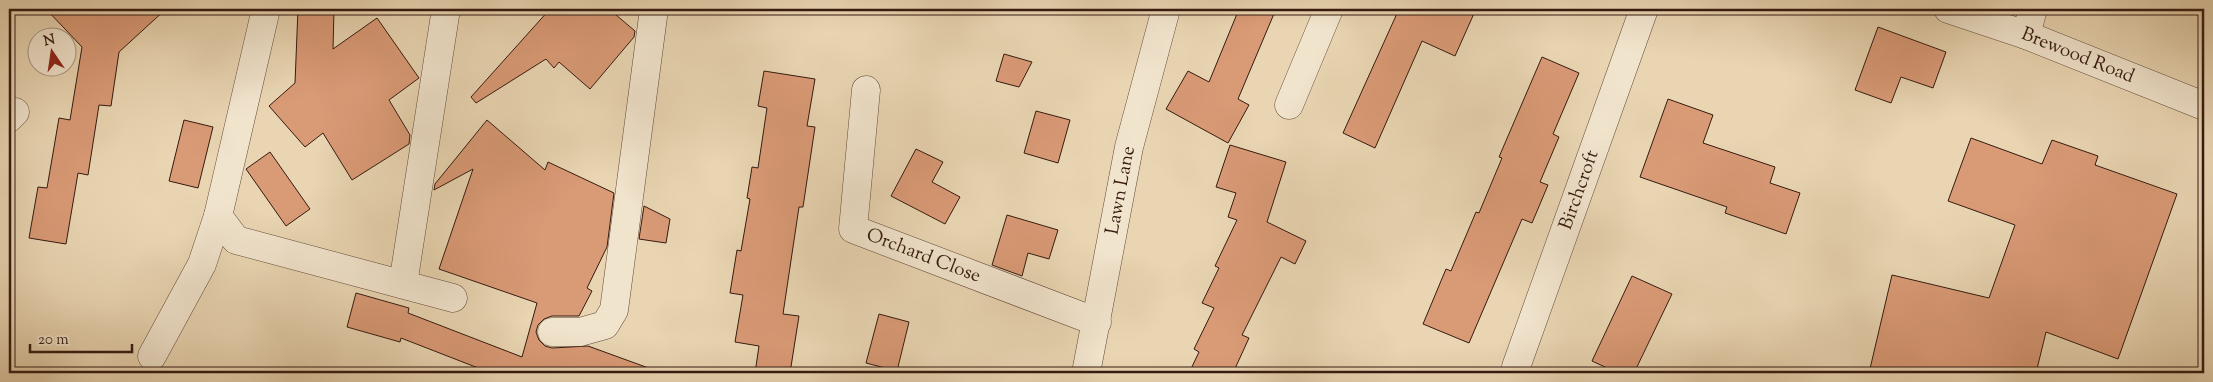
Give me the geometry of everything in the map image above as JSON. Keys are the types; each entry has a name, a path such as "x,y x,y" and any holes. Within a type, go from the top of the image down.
{"street":[{"path":"152,356 202,264 218,216 266,9"},
{"path":"403,284 446,9"},
{"path":"552,332 580,332 605,325 614,310 654,9"},
{"name":"Lawn Lane","path":"1086,373 1128,147 1166,9"},
{"path":"1289,105 1329,9"},
{"name":"Birchcroft","path":"1516,373 1516,368 1644,9"},
{"name":"Brewood Road","path":"1948,9 2026,35 2204,106"},
{"path":"2026,35 2033,9"},
{"name":"Orchard Close","path":"866,90 853,229 1097,322"},
{"path":"218,216 236,240 453,298"}],"path":[{"path":"9,322 13,351 9,367"}],"building":[{"path":"46,9 166,9 119,52 111,106 99,105 88,175 78,173 66,244 29,238 38,187 47,188 59,118 70,120 78,78 82,47 78,43 78,28 64,28"},
{"path":"298,9 334,9 333,49 377,18 419,78 389,100 410,135 409,144 352,180 323,133 305,147 269,106 295,83"},
{"path":"550,9 609,9 635,31 634,37 590,89 559,62 554,68 546,59 476,103 471,97"},
{"path":"1239,9 1276,9 1238,99 1249,105 1228,143 1166,109 1188,71 1209,82"},
{"path":"1399,9 1476,9 1455,56 1422,41 1375,148 1343,133"},
{"path":"1878,27 1946,52 1933,88 1901,77 1891,103 1855,90"},
{"path":"1004,54 1032,62 1019,87 996,81"},
{"path":"1542,57 1579,73 1553,134 1559,137 1540,182 1548,185 1532,223 1522,219 1469,343 1423,324 1446,269 1451,271 1476,212 1479,213 1502,158 1499,157"},
{"path":"764,71 815,79 807,126 815,127 803,207 799,207 783,314 799,316 790,373 755,373 759,346 735,342 743,295 730,293 737,250 741,251 750,199 747,198 752,167 758,168 767,108 758,106"},
{"path":"1668,99 1713,115 1703,143 1775,167 1770,183 1800,193 1786,234 1725,213 1727,207 1640,177"},
{"path":"1036,111 1070,120 1058,163 1024,153"},
{"path":"184,120 213,127 198,188 169,181"},
{"path":"487,120 545,170 548,162 614,193 607,247 587,288 592,291 579,316 552,316 544,319 538,325 536,332 539,340 545,346 552,348 588,346 654,370 653,373 491,373 401,338 400,342 347,327 356,293 409,308 408,313 522,357 537,303 439,269 473,169 434,190 435,184"},
{"path":"1971,138 2042,164 2052,140 2098,156 2095,165 2177,194 2118,359 2046,332 2036,373 1869,373 1892,275 1989,298 2015,225 1948,201"},
{"path":"1230,145 1286,162 1267,222 1306,241 1295,264 1281,257 1242,335 1249,338 1233,373 1189,373 1199,352 1194,349 1214,308 1202,303 1219,268 1215,266 1237,220 1228,217 1236,193 1216,187"},
{"path":"916,149 943,162 932,182 960,197 945,224 891,196"},
{"path":"270,152 310,209 286,226 246,169"},
{"path":"644,206 670,219 666,243 639,239"},
{"path":"1007,215 1058,230 1049,259 1028,253 1022,276 992,265"},
{"path":"1632,276 1672,294 1634,373 1618,373 1592,361"},
{"path":"879,314 909,322 897,371 866,363"}]}
